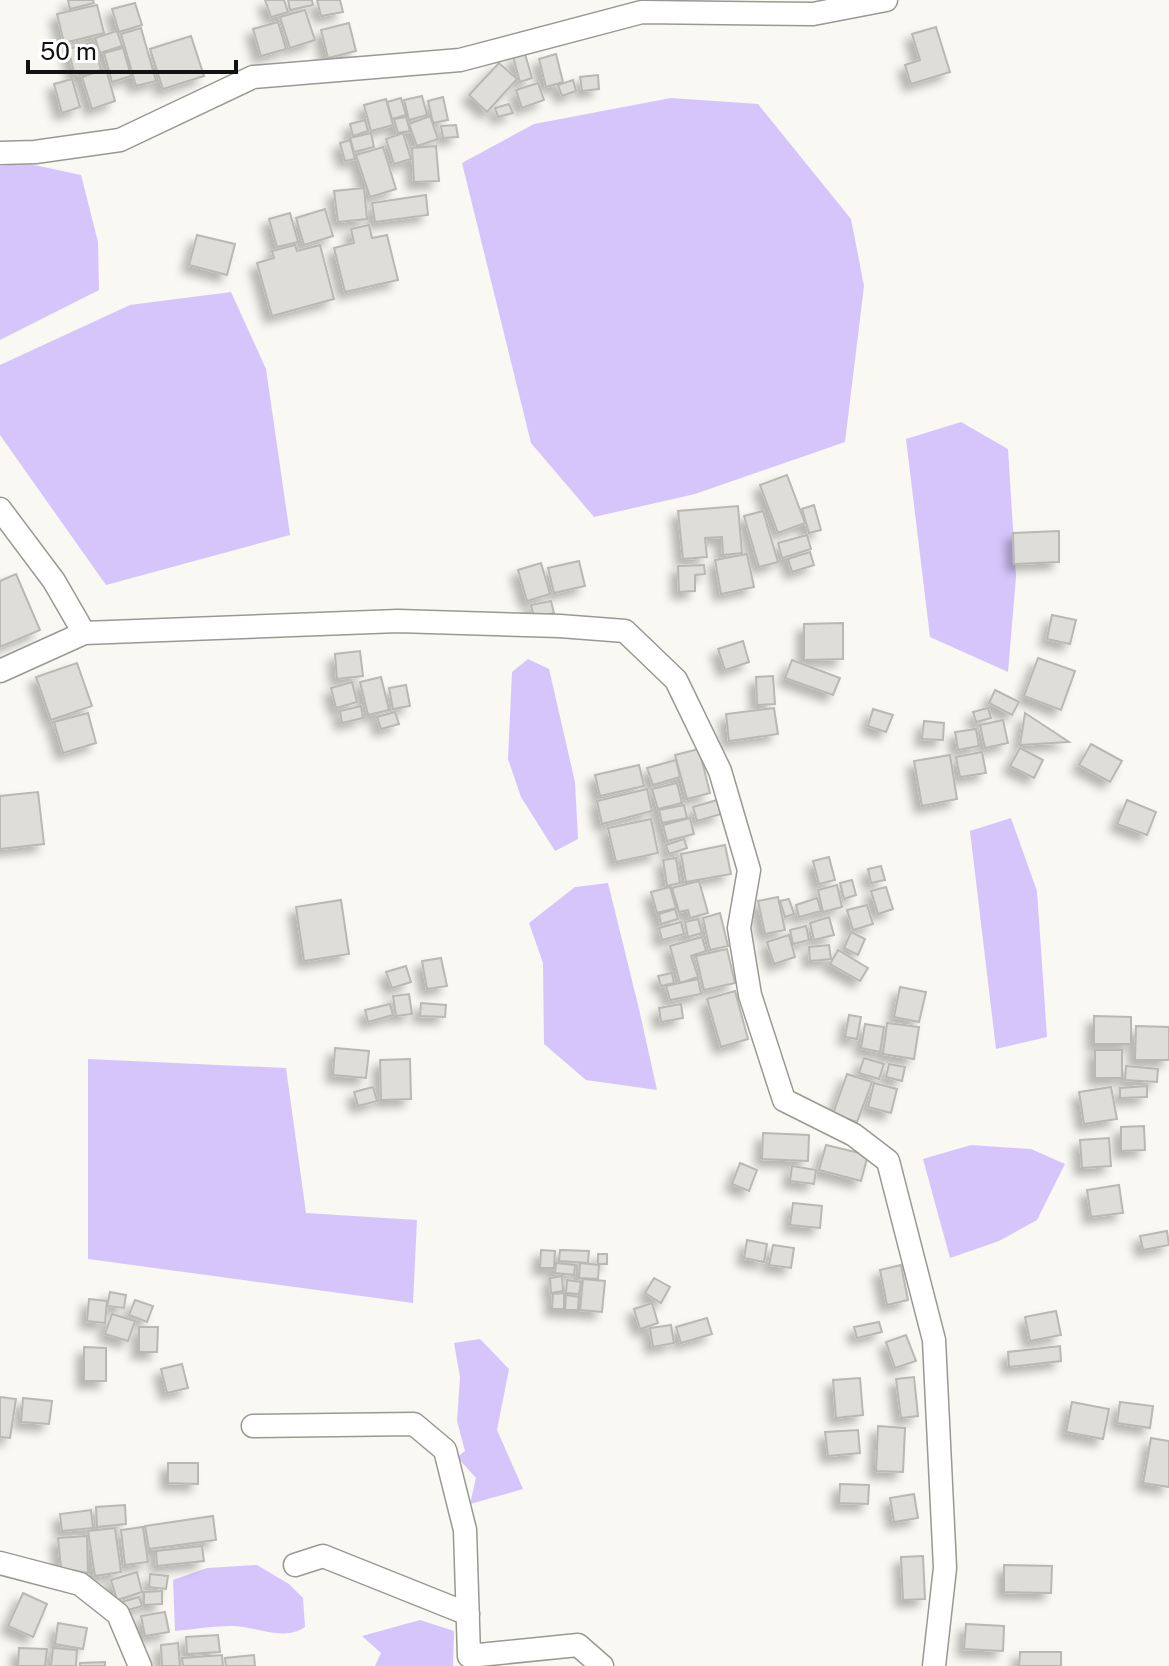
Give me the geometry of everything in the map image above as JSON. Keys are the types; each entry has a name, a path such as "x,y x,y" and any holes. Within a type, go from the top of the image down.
{"street":[{"path":"0,153 35,152 120,140 253,77 460,60 642,12 813,14 886,0"},
{"path":"0,509 54,581 84,633"},
{"path":"0,671 84,633 398,621 625,631 676,680 720,771 749,870 739,928 750,995 784,1100 854,1135 888,1161 892,1176 934,1340 945,1568 934,1666"},
{"path":"253,1426 414,1424 445,1450 465,1530 469,1656 578,1645 602,1666"},
{"path":"295,1565 323,1556 468,1614"},
{"path":"0,1563 80,1584 118,1614 140,1666"}],"shaded area":[{"path":"671,98 758,104 851,219 864,286 845,442 695,494 594,517 531,443 462,163 534,124"},
{"path":"25,163 81,175 98,242 99,290 0,340 0,166"},
{"path":"231,292 266,369 290,535 106,585 0,435 0,365 130,305"},
{"path":"961,422 1008,449 1016,577 1008,672 930,637 906,439"},
{"path":"528,659 549,669 575,782 578,839 555,851 521,797 508,759 512,672"},
{"path":"1011,818 1037,891 1047,1037 996,1049 970,831"},
{"path":"608,883 657,1090 586,1080 544,1044 543,963 529,923 575,887"},
{"path":"88,1059 286,1068 306,1213 417,1220 413,1303 88,1259"},
{"path":"971,1145 1031,1149 1065,1164 1037,1220 999,1241 950,1258 923,1159"},
{"path":"480,1339 509,1369 497,1430 523,1489 470,1504 476,1478 457,1457 465,1451 457,1421 460,1377 454,1343"},
{"path":"257,1565 289,1584 303,1598 305,1627 288,1633 232,1626 175,1631 173,1580 207,1568"},
{"path":"420,1620 454,1631 453,1666 375,1666 381,1653 362,1636"}],"building":[{"path":"68,0 93,0 94,3 70,9"},
{"path":"265,0 284,0 288,12 271,17"},
{"path":"288,0 312,0 313,5 290,10"},
{"path":"317,0 340,0 343,12 321,16"},
{"path":"135,3 142,25 119,32 112,9"},
{"path":"97,5 104,33 64,43 57,14"},
{"path":"305,10 315,40 290,48 280,17"},
{"path":"278,22 286,49 261,56 253,29"},
{"path":"349,23 356,51 328,58 321,30"},
{"path":"936,27 950,72 911,84 905,65 920,60 912,34"},
{"path":"141,28 156,81 136,86 121,34"},
{"path":"117,31 122,46 100,53 95,38"},
{"path":"191,36 204,76 163,89 150,49"},
{"path":"94,42 101,70 75,76 68,49"},
{"path":"123,48 131,76 112,82 104,53"},
{"path":"525,54 532,78 520,82 513,57"},
{"path":"556,54 563,82 546,87 539,59"},
{"path":"499,63 517,79 487,112 469,95"},
{"path":"106,69 115,101 92,109 82,77"},
{"path":"598,75 599,89 582,91 580,77"},
{"path":"72,79 80,107 62,113 54,84"},
{"path":"573,80 576,91 562,96 558,85"},
{"path":"538,83 544,100 522,108 516,90"},
{"path":"422,96 427,115 409,120 404,100"},
{"path":"443,97 448,120 433,123 428,101"},
{"path":"401,98 406,115 392,119 387,102"},
{"path":"386,99 393,125 371,131 364,105"},
{"path":"509,104 513,113 498,117 495,108"},
{"path":"430,116 438,139 417,146 409,124"},
{"path":"406,117 410,131 398,133 394,119"},
{"path":"365,120 368,131 353,136 350,124"},
{"path":"456,125 458,137 443,138 441,126"},
{"path":"371,133 374,147 354,152 350,138"},
{"path":"403,133 411,159 394,164 386,139"},
{"path":"350,140 355,159 345,161 340,143"},
{"path":"436,146 439,181 414,182 412,148"},
{"path":"383,147 396,189 370,197 356,155"},
{"path":"364,188 367,219 338,222 334,191"},
{"path":"426,195 428,215 375,222 372,203"},
{"path":"325,209 333,236 304,245 296,218"},
{"path":"290,213 298,242 277,247 269,219"},
{"path":"369,225 372,238 387,235 398,280 345,292 334,248 354,243 351,229"},
{"path":"197,235 235,244 227,275 189,265"},
{"path":"295,245 297,251 320,245 334,299 272,316 257,263 274,258 272,251"},
{"path":"787,475 805,523 778,533 760,485"},
{"path":"814,505 821,530 809,533 802,509"},
{"path":"738,506 742,553 723,555 722,537 705,538 707,557 683,559 678,511"},
{"path":"763,511 778,562 759,567 744,516"},
{"path":"1059,531 1059,562 1014,564 1013,533"},
{"path":"807,535 811,549 782,558 778,543"},
{"path":"810,552 814,565 792,572 788,559"},
{"path":"747,554 754,587 721,594 715,560"},
{"path":"579,561 585,586 554,593 548,568"},
{"path":"541,563 550,594 527,601 518,570"},
{"path":"704,565 705,574 695,575 695,591 679,592 678,566"},
{"path":"16,574 40,630 0,647 0,581"},
{"path":"551,601 554,613 534,618 531,605"},
{"path":"1052,615 1076,620 1070,644 1047,639"},
{"path":"843,623 843,659 804,660 804,624"},
{"path":"743,641 749,662 725,670 718,649"},
{"path":"360,651 363,676 337,679 335,654"},
{"path":"1038,658 1075,671 1061,710 1024,696"},
{"path":"792,660 840,678 833,695 785,678"},
{"path":"77,663 92,706 51,720 36,677"},
{"path":"773,676 775,704 757,705 756,677"},
{"path":"381,677 389,710 368,715 360,682"},
{"path":"352,682 357,702 336,708 331,688"},
{"path":"406,685 410,706 393,709 389,688"},
{"path":"995,690 1019,702 1012,715 989,703"},
{"path":"361,706 363,718 342,723 340,711"},
{"path":"774,708 778,734 729,741 726,714"},
{"path":"988,708 991,718 976,722 973,712"},
{"path":"873,709 893,715 886,732 868,726"},
{"path":"395,712 399,724 381,729 377,717"},
{"path":"88,713 96,743 63,753 54,722"},
{"path":"1025,713 1051,730 1069,742 1020,745"},
{"path":"1003,720 1008,743 985,748 980,725"},
{"path":"924,721 944,723 943,740 922,739"},
{"path":"976,729 979,746 958,750 955,732"},
{"path":"1091,744 1122,761 1110,782 1079,765"},
{"path":"1020,748 1043,760 1034,778 1010,766"},
{"path":"699,749 710,793 687,799 675,755"},
{"path":"982,752 986,773 960,777 956,757"},
{"path":"950,755 957,799 922,806 914,761"},
{"path":"676,760 680,777 653,785 647,768"},
{"path":"639,765 644,786 600,796 595,775"},
{"path":"677,783 682,803 658,809 652,789"},
{"path":"647,789 652,811 602,824 597,801"},
{"path":"38,792 44,844 0,849 0,796"},
{"path":"717,800 721,814 697,821 693,807"},
{"path":"1127,800 1156,812 1147,835 1117,824"},
{"path":"684,805 687,818 662,823 659,810"},
{"path":"690,818 694,834 667,841 663,825"},
{"path":"651,819 658,853 616,862 608,828"},
{"path":"684,839 687,848 669,854 666,845"},
{"path":"725,845 731,874 686,882 681,854"},
{"path":"829,857 835,880 819,884 813,861"},
{"path":"676,858 680,883 667,886 663,860"},
{"path":"881,866 885,880 871,883 868,869"},
{"path":"852,880 856,895 844,899 840,883"},
{"path":"699,881 708,913 690,918 688,910 679,912 672,888"},
{"path":"837,885 842,907 823,912 818,890"},
{"path":"670,887 676,908 657,913 651,892"},
{"path":"886,887 893,909 878,914 871,891"},
{"path":"778,897 785,930 765,934 758,901"},
{"path":"817,898 821,911 799,917 796,905"},
{"path":"789,899 794,914 785,917 780,901"},
{"path":"341,900 349,954 304,961 296,907"},
{"path":"867,905 873,924 853,930 847,910"},
{"path":"675,909 678,919 661,924 659,914"},
{"path":"720,913 728,946 710,950 703,918"},
{"path":"829,917 834,935 814,940 810,923"},
{"path":"698,919 702,933 688,937 685,922"},
{"path":"681,922 684,934 662,940 659,928"},
{"path":"806,926 809,940 793,944 790,930"},
{"path":"851,932 865,939 858,955 844,948"},
{"path":"789,935 795,957 774,964 767,942"},
{"path":"702,937 706,951 691,956 698,977 680,983 670,946"},
{"path":"829,945 831,959 810,961 809,947"},
{"path":"727,949 735,983 704,990 696,956"},
{"path":"838,950 868,968 860,981 830,964"},
{"path":"441,958 447,986 427,989 422,961"},
{"path":"406,966 411,982 392,988 386,972"},
{"path":"672,973 674,983 661,986 658,976"},
{"path":"698,979 701,994 670,1000 666,986"},
{"path":"900,987 926,992 919,1022 894,1017"},
{"path":"735,991 748,1039 721,1047 707,999"},
{"path":"409,994 412,1014 396,1016 393,996"},
{"path":"421,1003 446,1005 445,1017 420,1016"},
{"path":"390,1004 393,1015 368,1022 365,1010"},
{"path":"681,1004 683,1018 661,1022 659,1008"},
{"path":"849,1015 861,1017 857,1039 845,1037"},
{"path":"1094,1016 1131,1017 1131,1044 1094,1044"},
{"path":"887,1023 919,1027 914,1059 883,1054"},
{"path":"865,1024 884,1027 880,1052 861,1048"},
{"path":"1136,1026 1169,1027 1169,1060 1135,1060"},
{"path":"335,1048 369,1051 366,1078 333,1075"},
{"path":"1095,1050 1122,1050 1122,1078 1095,1078"},
{"path":"864,1058 884,1064 879,1079 859,1073"},
{"path":"410,1059 411,1099 381,1100 380,1060"},
{"path":"889,1064 905,1067 902,1081 886,1077"},
{"path":"1126,1066 1158,1069 1157,1082 1125,1080"},
{"path":"847,1074 872,1082 857,1122 833,1114"},
{"path":"874,1083 897,1089 891,1113 868,1107"},
{"path":"1147,1086 1147,1097 1120,1098 1120,1088"},
{"path":"373,1087 377,1101 358,1106 354,1092"},
{"path":"1111,1087 1117,1119 1084,1124 1079,1092"},
{"path":"1144,1126 1145,1150 1121,1151 1121,1127"},
{"path":"763,1133 809,1135 808,1161 762,1159"},
{"path":"1109,1138 1111,1166 1082,1168 1080,1140"},
{"path":"826,1145 868,1155 861,1181 819,1170"},
{"path":"740,1163 757,1170 749,1191 732,1184"},
{"path":"792,1166 816,1170 814,1184 790,1181"},
{"path":"1119,1185 1123,1213 1091,1217 1087,1190"},
{"path":"793,1203 822,1206 820,1228 790,1225"},
{"path":"1167,1231 1169,1245 1143,1250 1140,1236"},
{"path":"747,1240 767,1244 764,1262 744,1258"},
{"path":"773,1245 794,1248 791,1268 769,1265"},
{"path":"541,1250 555,1251 554,1268 540,1268"},
{"path":"560,1250 589,1251 588,1263 559,1261"},
{"path":"598,1254 607,1254 607,1264 598,1264"},
{"path":"556,1263 575,1265 574,1275 555,1273"},
{"path":"580,1263 599,1265 598,1279 579,1278"},
{"path":"901,1265 908,1300 887,1305 880,1270"},
{"path":"562,1276 563,1291 551,1293 550,1278"},
{"path":"654,1278 670,1287 661,1303 645,1293"},
{"path":"583,1279 605,1281 602,1312 580,1310"},
{"path":"567,1280 581,1282 579,1294 566,1293"},
{"path":"110,1292 126,1295 124,1308 107,1306"},
{"path":"564,1293 564,1309 552,1309 553,1294"},
{"path":"566,1295 579,1297 578,1310 565,1310"},
{"path":"89,1299 107,1301 105,1323 87,1321"},
{"path":"135,1300 153,1306 147,1322 129,1315"},
{"path":"652,1303 658,1323 640,1329 634,1309"},
{"path":"1056,1311 1061,1335 1030,1341 1025,1317"},
{"path":"112,1314 135,1321 128,1341 105,1334"},
{"path":"707,1318 712,1334 681,1343 676,1327"},
{"path":"879,1322 882,1332 857,1338 854,1327"},
{"path":"671,1325 674,1343 653,1347 650,1328"},
{"path":"139,1327 158,1327 157,1352 139,1352"},
{"path":"906,1335 916,1361 895,1368 886,1342"},
{"path":"1060,1346 1061,1361 1009,1367 1008,1352"},
{"path":"84,1347 106,1348 106,1381 84,1381"},
{"path":"182,1364 188,1388 167,1393 161,1369"},
{"path":"914,1377 918,1416 901,1418 896,1379"},
{"path":"860,1378 863,1415 836,1418 833,1380"},
{"path":"0,1397 16,1399 10,1438 0,1437"},
{"path":"23,1398 52,1401 49,1424 21,1422"},
{"path":"1072,1402 1109,1409 1103,1439 1066,1432"},
{"path":"1120,1402 1153,1406 1150,1428 1117,1423"},
{"path":"878,1426 905,1428 903,1472 876,1471"},
{"path":"858,1430 860,1453 828,1456 825,1432"},
{"path":"1151,1438 1169,1441 1169,1487 1143,1483"},
{"path":"168,1463 198,1463 198,1484 168,1483"},
{"path":"840,1484 869,1485 868,1504 839,1503"},
{"path":"914,1494 918,1518 894,1522 890,1498"},
{"path":"125,1505 126,1524 97,1527 96,1507"},
{"path":"91,1510 93,1528 62,1531 60,1514"},
{"path":"213,1516 216,1540 149,1549 145,1526"},
{"path":"143,1527 148,1562 125,1565 121,1530"},
{"path":"115,1528 121,1572 95,1576 88,1531"},
{"path":"87,1536 88,1573 61,1568 58,1538"},
{"path":"202,1546 204,1561 157,1566 156,1551"},
{"path":"923,1556 925,1599 903,1600 901,1557"},
{"path":"1004,1565 1052,1566 1051,1593 1004,1592"},
{"path":"137,1572 142,1592 117,1600 111,1580"},
{"path":"150,1574 168,1576 166,1589 149,1587"},
{"path":"162,1591 162,1604 144,1605 144,1592"},
{"path":"23,1593 47,1604 33,1637 8,1626"},
{"path":"139,1597 142,1606 125,1611 122,1602"},
{"path":"165,1612 169,1632 145,1636 141,1616"},
{"path":"58,1623 87,1628 83,1649 55,1644"},
{"path":"966,1624 1004,1626 1003,1651 964,1649"},
{"path":"218,1635 220,1652 187,1654 186,1637"},
{"path":"178,1643 180,1666 162,1666 161,1645"},
{"path":"19,1648 47,1649 45,1666 18,1666"},
{"path":"53,1648 77,1650 76,1666 51,1666"},
{"path":"1020,1652 1061,1652 1061,1666 1019,1666"},
{"path":"222,1655 223,1666 183,1666 182,1658"},
{"path":"254,1655 255,1666 226,1666 225,1658"},
{"path":"105,1662 105,1666 80,1666 80,1663"}]}
